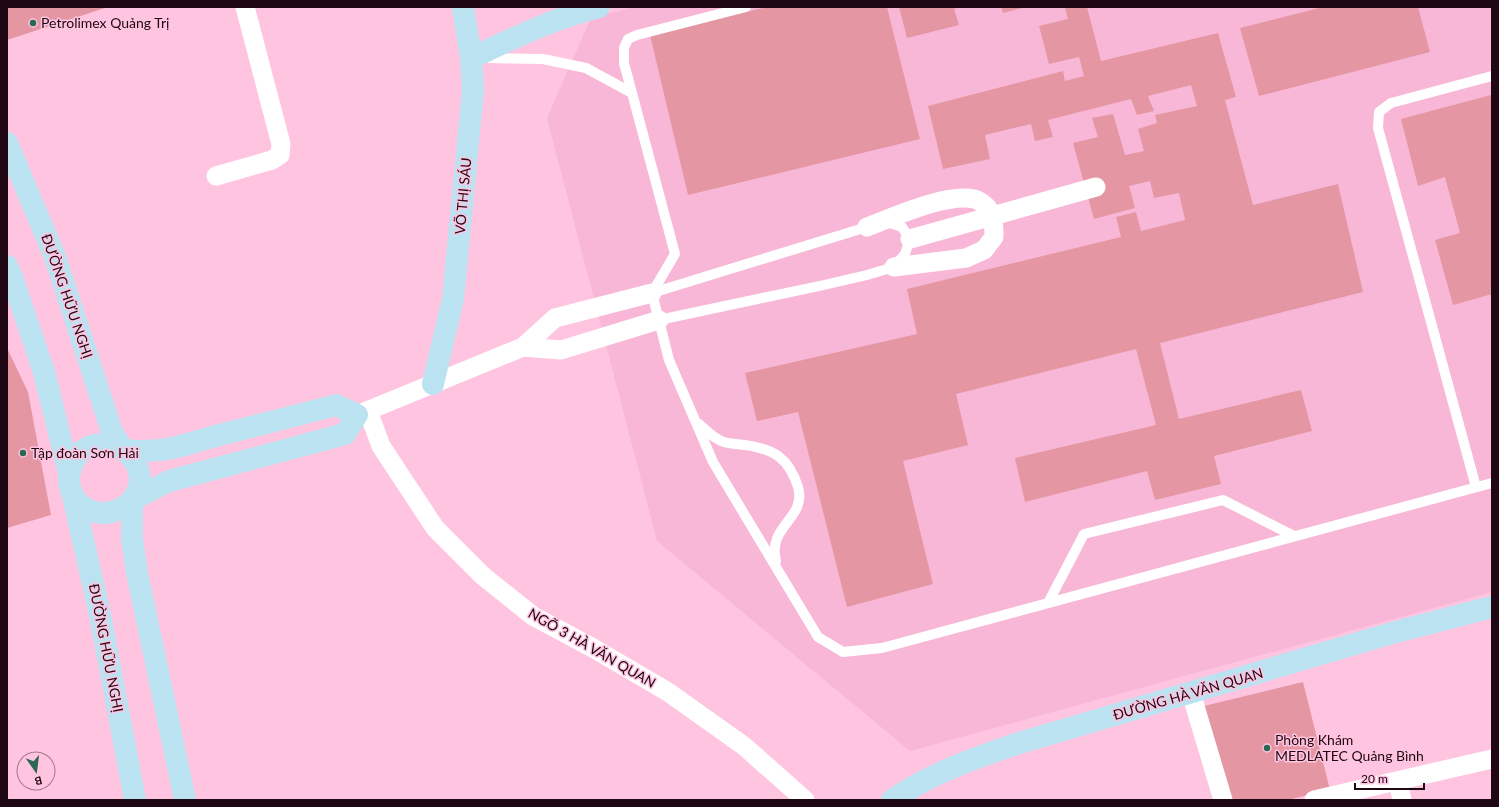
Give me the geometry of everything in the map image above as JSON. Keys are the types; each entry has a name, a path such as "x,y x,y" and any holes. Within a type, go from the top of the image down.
{"main road":[{"name":"VÕ THỊ SÁU","path":"433,384 453,299 473,90 471,58 463,7"},
{"path":"471,58 582,11 599,7"},
{"name":"ĐƯỜNG HỮU NGHỊ","path":"7,143 56,258 112,432 123,449"},
{"path":"7,266 44,372 69,473 73,496 80,504 90,511 102,513 113,512 124,508 132,500 138,489 139,478 137,467 132,457 123,449 113,444 101,444 90,447 80,453 73,461 69,473"},
{"path":"123,449 161,450 336,405 362,413 345,434 169,481 132,500"},
{"name":"ĐƯỜNG HỮU NGHỊ","path":"73,496 100,615 135,800"},
{"path":"132,500 132,539 138,573 185,800"},
{"name":"ĐƯỜNG HÀ VĂN QUAN","path":"892,800 912,786 969,760 1016,744 1392,633 1492,607"}],"street":[{"path":"216,176 272,160 280,155 281,144 246,7"},
{"path":"910,239 1096,187"},
{"path":"867,227 926,205 956,199 975,199 988,208 992,215 994,237 984,250 958,259 894,267"},
{"path":"362,413 523,347 555,318 652,293"},
{"path":"523,347 561,350 659,320"},
{"name":"NGÕ 3 HÀ VĂN QUAN","path":"362,413 381,446 435,528 483,576 533,616 593,648 675,697 744,746 805,800"},
{"path":"1191,693 1223,800"},
{"path":"1314,800 1492,759"},
{"path":"1398,781 1402,800"}],"lane":[{"path":"746,7 637,35 628,39 624,48 624,63 675,254 652,293 669,360 713,462 818,637 843,652 882,648 1492,483"},
{"path":"471,58 543,59 586,68 632,93"},
{"path":"1476,487 1378,128 1378,112 1391,103 1492,76"},
{"path":"652,293 887,222 902,227 910,239 905,254 894,267 824,285 659,320"},
{"path":"695,420 711,435 724,442 769,450 785,460 794,474 800,494 796,512 777,536 773,551 778,569"},
{"path":"1048,603 1084,534 1223,500 1294,536"}],"shaded area":[{"path":"635,7 1492,7 1492,592 910,751 657,541 547,118 591,18"}],"building":[{"name":"Petrolimex Quảng Trị","path":"7,7 108,7 7,40"},
{"path":"767,7 887,7 920,139 688,195 650,35"},
{"path":"899,7 959,7 954,9 959,25 907,38"},
{"path":"1001,7 1022,7 1022,8 1003,13"},
{"path":"1065,7 1087,7 1101,61 1218,33 1236,97 1225,100 1253,205 1338,184 1363,292 1160,343 1179,419 1301,390 1312,431 1214,456 1221,484 1155,500 1147,471 1025,502 1015,458 1156,425 1136,349 956,394 968,445 903,461 933,584 847,607 798,412 757,421 745,373 917,334 907,289 1121,237 1116,217 1136,212 1141,231 1185,220 1179,193 1154,198 1150,181 1129,186 1135,208 1094,219 1073,143 1098,137 1092,118 1113,114 1125,155 1144,151 1138,129 1157,123 1155,115 1197,106 1191,85 1148,96 1154,111 1137,115 1131,99 1048,120 1053,137 1035,141 1031,124 985,135 990,159 943,169 928,106 1063,71 1065,81 1084,76 1079,57 1049,64 1039,26 1068,19"},
{"path":"1323,7 1418,7 1430,52 1259,96 1240,28"},
{"path":"1491,95 1492,294 1453,305 1435,240 1460,233 1445,177 1418,186 1401,119"},
{"name":"Tập đoàn Sơn Hải","path":"7,348 28,392 51,515 7,528"},
{"name":"Phòng Khám MEDLATEC Quảng Bình","path":"1303,682 1330,790 1287,800 1229,800 1204,706"}],"place":[{"name":"Petrolimex Quảng Trị","path":"33,23"},
{"name":"Tập đoàn Sơn Hải","path":"23,453"},
{"name":"Phòng Khám MEDLATEC Quảng Bình","path":"1267,748"}]}
